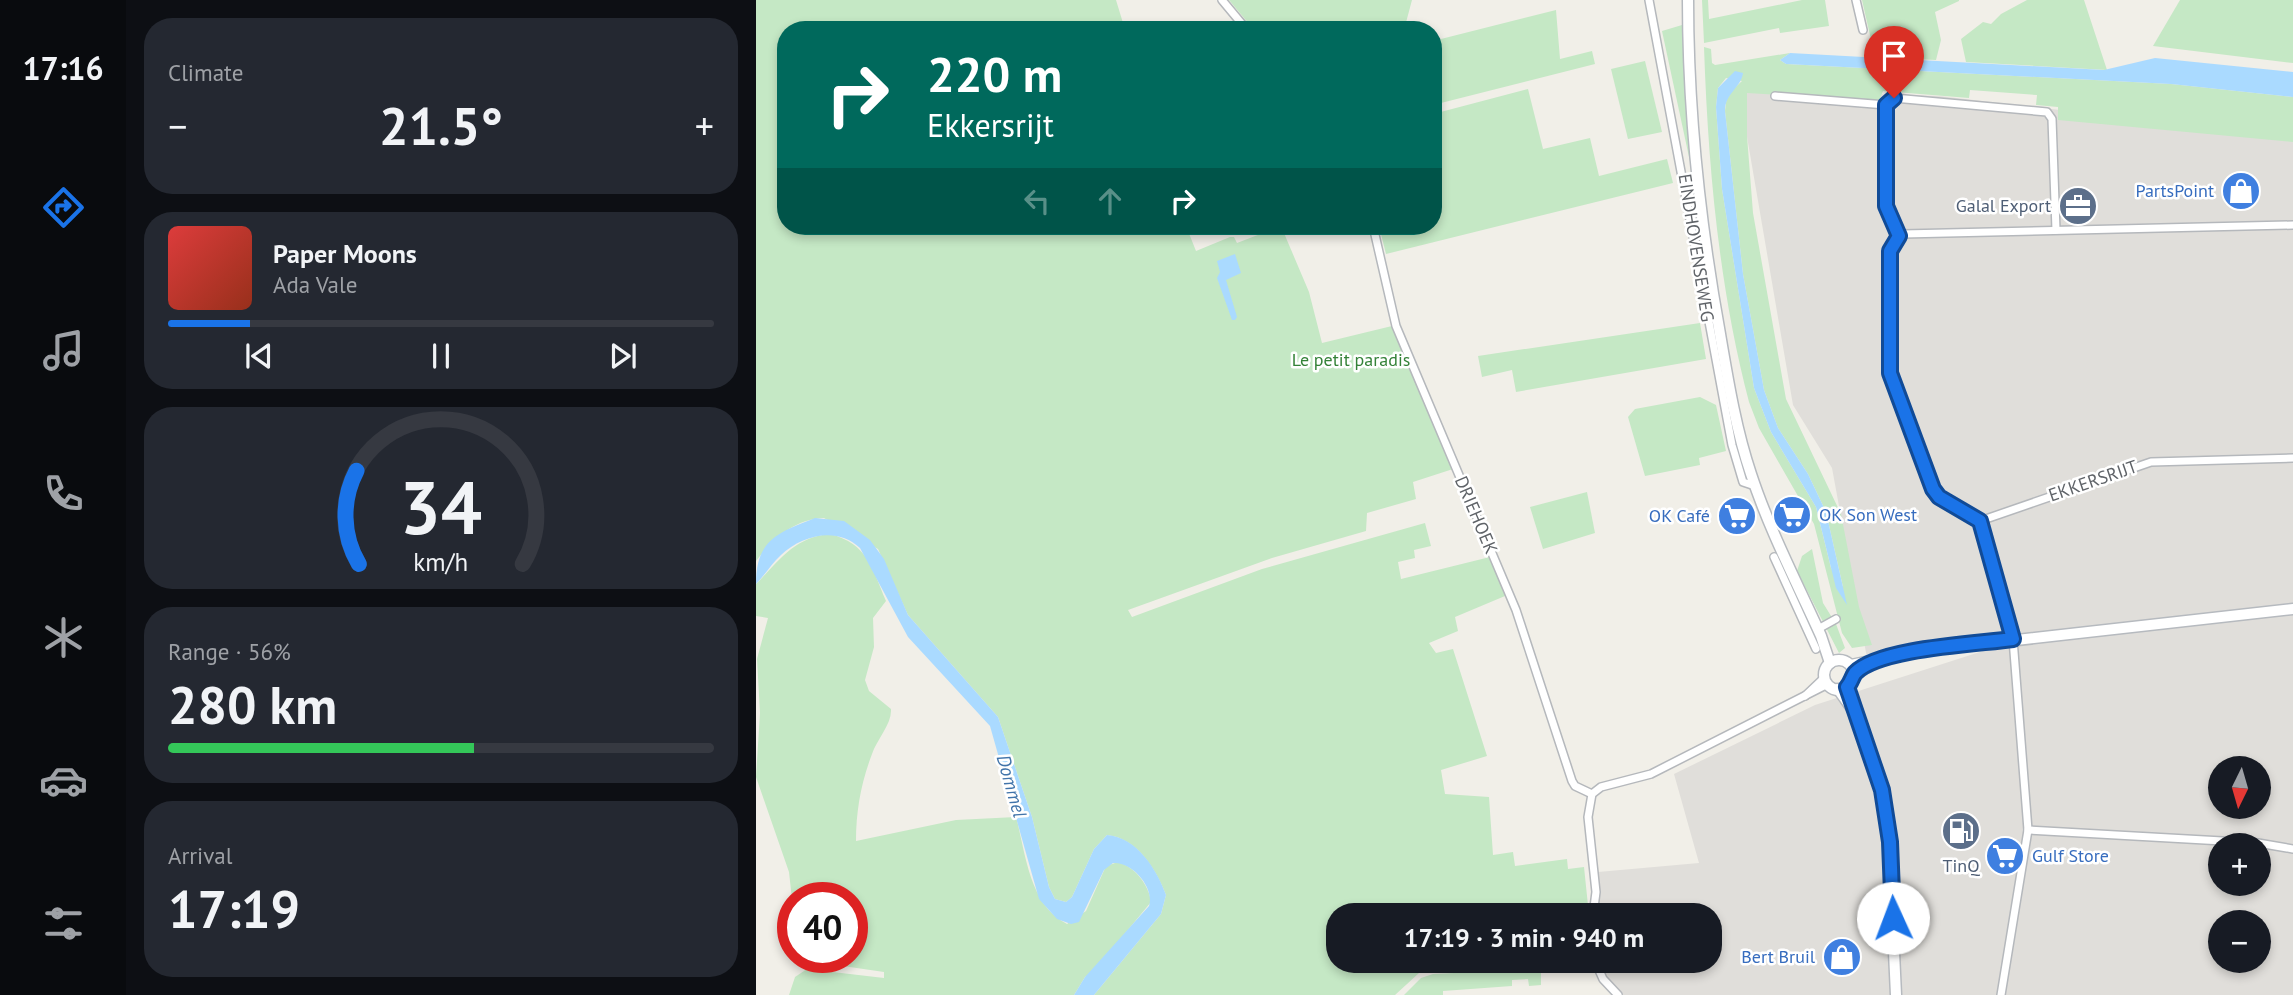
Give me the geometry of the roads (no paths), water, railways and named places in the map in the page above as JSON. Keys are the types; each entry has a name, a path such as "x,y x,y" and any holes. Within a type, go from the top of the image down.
{"main road":[{"name":"EINDHOVENSEWEG","path":"1688,0 1692,121 1704,240 1730,388 1755,486 1805,611 1834,662"},
{"path":"1843,688 1852,670 1878,659 1919,651 2293,609"},
{"path":"1852,670 1834,662 1826,681 1843,688 1855,713 1882,790 1888,822 1896,995"}],"street":[{"path":"1222,0 1240,21"},
{"name":"EINDHOVENSEWEG","path":"1649,0 1687,189 1708,328 1730,432 1743,482 1755,486"},
{"path":"1856,0 1863,30"},
{"path":"1775,96 1886,105 1894,98 2047,112 2052,119 2056,230"},
{"path":"1886,105 1886,206 1899,236"},
{"path":"1899,236 2293,225"},
{"name":"DRIEHOEK","path":"1375,235 1398,333 1516,610 1572,780 1575,786 1592,794"},
{"path":"1899,236 1890,251 1890,373 1933,489 1939,497 1980,521 2013,639 2028,831 2001,995"},
{"name":"EKKERSRIJT","path":"1980,521 2151,462 2293,458"},
{"name":"EINDHOVENSEWEG","path":"1774,557 1805,611 1816,649"},
{"path":"1819,632 1836,620"},
{"path":"1594,903 1588,817 1592,794 1601,787 1651,774 1805,697 1826,681"},
{"path":"2028,831 2258,844 2293,849"},
{"path":"1600,973 1618,995"}],"water":[{"path":"1790,53 2104,70 2155,58 2293,72 2293,97 2171,84 1786,64 1780,60"},
{"path":"1735,71 1743,73 1742,78 1728,100 1725,111 1743,274 1764,390 1778,428 1808,474 1826,512 1847,605 1836,588 1816,507 1771,432 1754,388 1722,189 1716,107 1718,88"},
{"path":"1235,254 1241,273 1226,280 1237,317 1232,320 1217,278 1220,272 1217,261"},
{"name":"Dommel","path":"815,518 844,521 870,540 884,559 908,615 998,717 1032,817 1049,887 1055,899 1066,902 1072,897 1094,849 1107,835 1118,837 1136,848 1157,875 1166,895 1161,914 1094,995 1074,995 1085,977 1149,906 1149,891 1145,884 1127,866 1113,863 1104,870 1079,922 1071,924 1057,919 1039,899 990,726 908,637 860,548 841,537 830,535 809,538 789,548 756,584 760,557 771,540 790,528"}],"place":[{"name":"PartsPoint","path":"2241,191"},
{"name":"Galal Export","path":"2078,206"},
{"name":"OK Son West","path":"1792,515"},
{"name":"OK Café","path":"1737,516"},
{"name":"TinQ","path":"1961,831"},
{"name":"Gulf Store","path":"2005,856"},
{"name":"Bert Bruil","path":"1842,957"}],"park label":[{"name":"Le petit paradis","path":"1351,360"}]}
